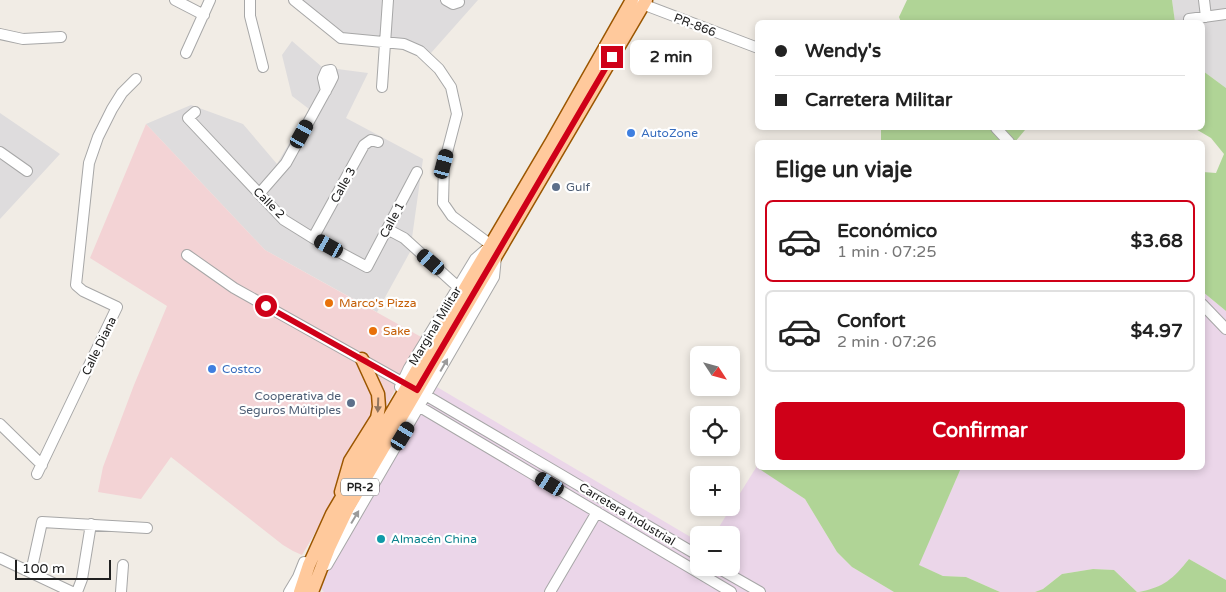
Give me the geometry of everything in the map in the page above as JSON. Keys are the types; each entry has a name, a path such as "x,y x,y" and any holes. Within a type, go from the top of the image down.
{"main road":[{"name":"PR-2","path":"308,591 348,508 414,388 637,1"},
{"path":"340,502 342,484 350,462 377,418 379,407 378,394 362,359"},
{"name":"PR-2","path":"308,591 319,541 391,414 414,388"}],"street":[{"path":"175,0 204,15"},
{"path":"186,53 210,0"},
{"path":"250,0 250,16 263,66"},
{"path":"382,87 388,0"},
{"path":"446,0 453,4 459,2 457,0"},
{"path":"1204,0 1206,17"},
{"path":"297,1 341,38 404,44 420,51 439,69 451,87 457,114 444,164 443,203 452,216 493,250"},
{"name":"PR-866","path":"637,1 755,47"},
{"path":"1189,19 1226,14"},
{"path":"0,34 23,39 61,37"},
{"name":"Calle Diana","path":"0,424 40,470 117,307 83,291 76,285 89,163 98,137 112,109 122,93 136,79"},
{"path":"259,194 286,163 326,91"},
{"name":"Calle 2","path":"192,115 259,194 284,220 367,267"},
{"path":"998,130 1007,140"},
{"name":"Calle 3","path":"314,238 364,145 371,140 378,142"},
{"path":"0,152 27,171"},
{"name":"Calle 1","path":"367,267 417,172"},
{"path":"387,229 404,238 458,287"},
{"name":"Marginal Militar","path":"308,591 420,407 414,388 415,357 475,259 493,250 494,277 414,388"},
{"name":"Carretera Industrial","path":"187,255 234,288 414,388 690,551"},
{"path":"1205,307 1226,329"},
{"path":"385,372 401,370 415,357"},
{"path":"420,407 731,592"},
{"path":"550,592 597,512"},
{"path":"31,572 42,522 147,528"},
{"path":"77,592 82,578 91,524"},
{"path":"289,592 298,577 309,549 319,541"},
{"path":"0,558 72,592"},
{"path":"121,592 123,565"},
{"path":"732,576 760,592"}],"shaded area":[{"path":"302,0 478,0 431,53 407,40 345,35"},
{"path":"1172,0 1226,0 1226,88 1205,72 1205,20 1175,20"},
{"path":"292,41 322,67 368,73 346,118 423,159 410,252 377,312 265,250 146,124 191,105 243,124 277,164 309,109 292,96 282,55"},
{"path":"0,113 60,154 0,219"},
{"path":"146,124 265,250 423,338 351,472 302,555 283,545 171,457 141,499 98,492 103,467 167,306 90,258"},
{"path":"1205,294 1226,311 1226,580 1189,559 1175,577 1157,588 1139,592 1114,570 1093,569 1062,574 1043,589 1035,592 1000,592 966,577 943,576 918,565 960,470 1205,470"},
{"path":"437,387 690,537 690,576 740,576 740,526 720,526 726,516 740,516 740,493 755,469 763,470 805,499 837,552 852,567 894,592 324,592 321,589 329,568"}],"green space":[{"path":"907,0 1172,0 1175,20 900,20 899,17"},
{"path":"1205,72 1226,88 1226,311 1205,294 1205,172 1216,173 1224,154 1211,138 1197,130 1205,130"},
{"path":"881,130 1025,130 1017,140 881,140"},
{"path":"761,470 960,470 919,565 943,576 966,577 1000,592 894,592 852,567 837,552 805,499"},
{"path":"1189,559 1226,580 1226,592 1139,592 1162,585 1178,572"},
{"path":"1093,569 1114,570 1137,592 1035,592 1043,589 1062,574"}],"place":[{"name":"AutoZone","path":"631,133"},
{"name":"Gulf","path":"556,187"},
{"name":"Marco's Pizza","path":"329,303"},
{"name":"Sake","path":"373,331"},
{"name":"Costco","path":"212,369"},
{"name":"Cooperativa de Seguros Múltiples","path":"351,403"},
{"name":"Almacén China","path":"381,539"}],"route":[{"path":"266,306 417,390 612,57"}]}
